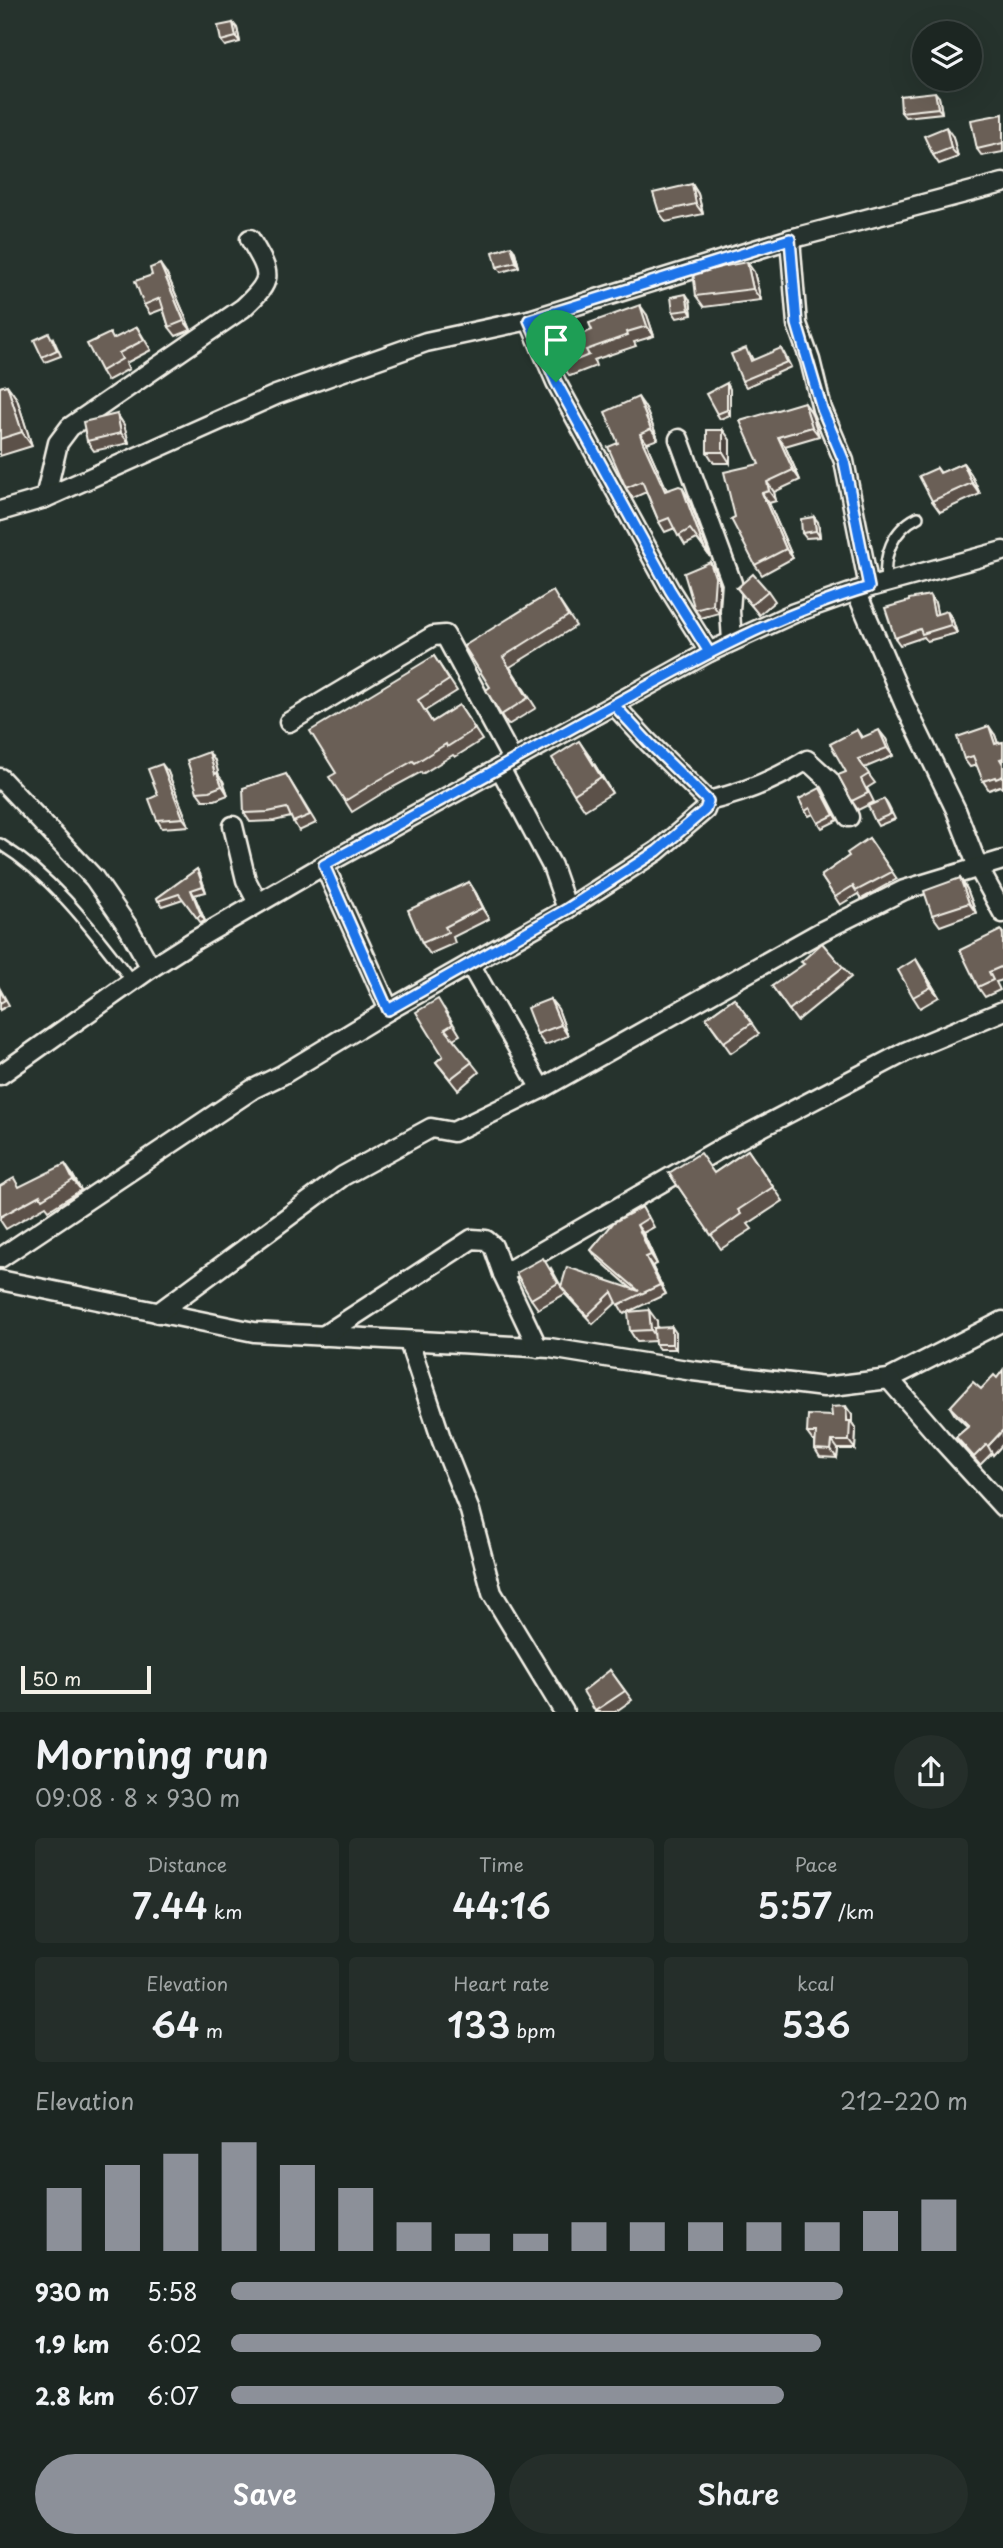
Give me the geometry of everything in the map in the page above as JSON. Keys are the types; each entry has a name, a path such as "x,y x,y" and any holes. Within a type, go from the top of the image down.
{"street":[{"path":"0,511 45,498 276,395 426,342 529,320 790,239 1003,183"},
{"path":"45,498 58,443 70,428 243,308 264,289 267,277 265,265 250,239"},
{"path":"790,239 797,324 822,409 844,461 870,587 904,703 930,752 978,867 1003,913"},
{"path":"529,320 556,382 670,590 709,652"},
{"path":"679,439 732,583 732,641"},
{"path":"0,1075 151,968 258,903 709,652 794,613 870,587 1003,551"},
{"path":"289,722 433,636 445,635 552,866 567,909"},
{"path":"614,705 708,801"},
{"path":"708,801 736,794 807,760 830,781 849,817"},
{"path":"0,778 94,878 128,927 151,968"},
{"path":"0,1258 253,1089 282,1075 388,1010 567,909 657,851 705,810 708,801"},
{"path":"233,826 246,880 258,903"},
{"path":"158,1313 343,1176 431,1128 453,1132 541,1089 834,925 904,890 1003,860"},
{"path":"324,865 388,1010"},
{"path":"470,964 541,1089"},
{"path":"503,1274 716,1151 907,1051 1003,1011"},
{"path":"323,1336 472,1239 486,1240 493,1246 503,1274 538,1348"},
{"path":"0,1280 254,1332 538,1348 824,1387 889,1379 1003,1321"},
{"path":"409,1342 442,1441 470,1511 492,1593 564,1712"},
{"path":"889,1379 1003,1507"}],"lane":[{"path":"870,587 884,563 891,542 918,517"},
{"path":"0,845 25,860 53,885 132,981"}],"building":[{"path":"233,23 236,37 221,41 218,26"},
{"path":"935,92 938,108 901,112 900,96"},
{"path":"1003,114 1003,143 977,149 971,120"},
{"path":"946,127 951,148 933,155 924,136"},
{"path":"692,184 696,204 659,212 653,193"},
{"path":"511,246 516,262 497,267 493,252"},
{"path":"747,262 753,289 696,296 693,272"},
{"path":"160,264 184,321 169,327 160,298 144,305 135,281 152,275 150,268"},
{"path":"686,294 689,310 673,312 671,297"},
{"path":"640,305 647,326 586,350 589,355 562,366 554,345 592,330 589,323"},
{"path":"137,327 144,340 119,353 122,359 101,371 87,344 110,333 113,339"},
{"path":"49,333 57,350 42,357 34,340"},
{"path":"746,348 751,361 781,348 787,362 742,381 731,354"},
{"path":"727,383 727,410 717,414 706,394"},
{"path":"7,385 22,432 0,439 0,387"},
{"path":"638,397 651,429 640,434 643,443 665,491 682,487 704,548 690,529 678,536 669,518 659,522 642,481 626,488 608,447 618,443 605,412"},
{"path":"804,402 812,427 778,437 793,470 767,482 769,491 762,493 786,549 755,565 731,519 735,517 724,472 759,464 740,421"},
{"path":"117,414 121,433 87,441 83,422"},
{"path":"707,430 723,430 723,452 707,452"},
{"path":"963,463 972,483 932,501 919,476 937,468 940,473"},
{"path":"814,517 816,531 802,533 801,519"},
{"path":"710,562 715,577 713,605 695,610 684,573"},
{"path":"753,574 768,591 751,605 737,588"},
{"path":"553,591 568,616 503,657 528,698 501,715 486,690 490,687 464,646"},
{"path":"930,595 934,615 947,611 951,625 922,634 920,629 895,638 885,608"},
{"path":"434,656 449,680 418,700 432,722 459,705 475,729 447,747 446,744 415,763 413,761 345,801 329,777 336,773 310,731"},
{"path":"989,726 995,744 1003,742 1003,758 1000,759 1003,776 983,781 973,756 964,759 957,737"},
{"path":"857,730 861,738 879,730 887,748 858,759 869,774 861,779 868,793 852,801 838,775 846,772 830,744"},
{"path":"579,741 601,777 574,794 552,758"},
{"path":"209,752 215,774 217,773 222,786 197,792 187,760"},
{"path":"162,764 183,818 157,820 149,799 158,795 148,769"},
{"path":"286,774 310,815 293,822 287,808 244,813 243,788"},
{"path":"820,788 834,815 818,823 810,808 805,811 799,799"},
{"path":"884,799 891,814 875,821 868,806"},
{"path":"869,838 892,872 856,891 853,886 835,897 821,876"},
{"path":"197,869 203,886 191,890 201,915 197,918 179,894 158,901 157,898"},
{"path":"960,878 969,903 932,915 924,891"},
{"path":"469,882 482,908 445,927 448,932 422,943 408,910"},
{"path":"1001,930 1003,966 989,972 993,980 978,987 960,950"},
{"path":"822,943 843,967 789,1010 772,986 804,964 801,962"},
{"path":"916,959 931,987 913,997 898,970"},
{"path":"0,990 5,1000 0,1003"},
{"path":"734,998 752,1023 724,1042 706,1018"},
{"path":"438,999 453,1024 445,1029 472,1062 450,1079 436,1062 443,1056 416,1012"},
{"path":"550,999 561,1025 537,1034 527,1008"},
{"path":"748,1150 773,1187 738,1210 741,1214 711,1235 669,1173 700,1153 714,1173"},
{"path":"65,1164 73,1180 42,1199 40,1195 0,1217 0,1186 14,1178 19,1187"},
{"path":"642,1207 648,1218 637,1225 651,1255 646,1257 660,1285 618,1305 612,1292 587,1316 561,1287 567,1267 639,1291 591,1250 614,1222"},
{"path":"543,1258 558,1283 531,1299 516,1273"},
{"path":"649,1310 651,1330 630,1331 628,1312"},
{"path":"672,1327 672,1344 655,1344 654,1328"},
{"path":"1003,1370 1003,1430 974,1457 956,1437 969,1426 950,1407 973,1382 981,1389 994,1375 997,1378"},
{"path":"846,1406 846,1421 850,1421 849,1441 832,1441 831,1450 815,1449 816,1433 807,1433 808,1415 832,1416 831,1407"},
{"path":"610,1670 625,1691 595,1711 583,1691"}],"route":[{"path":"790,239 797,324 810,360 822,409 844,461 869,587 794,613 732,641 614,705 708,801 705,810 657,851 567,909 388,1010 324,865 709,652 670,590 556,382 529,320 790,239"}]}
